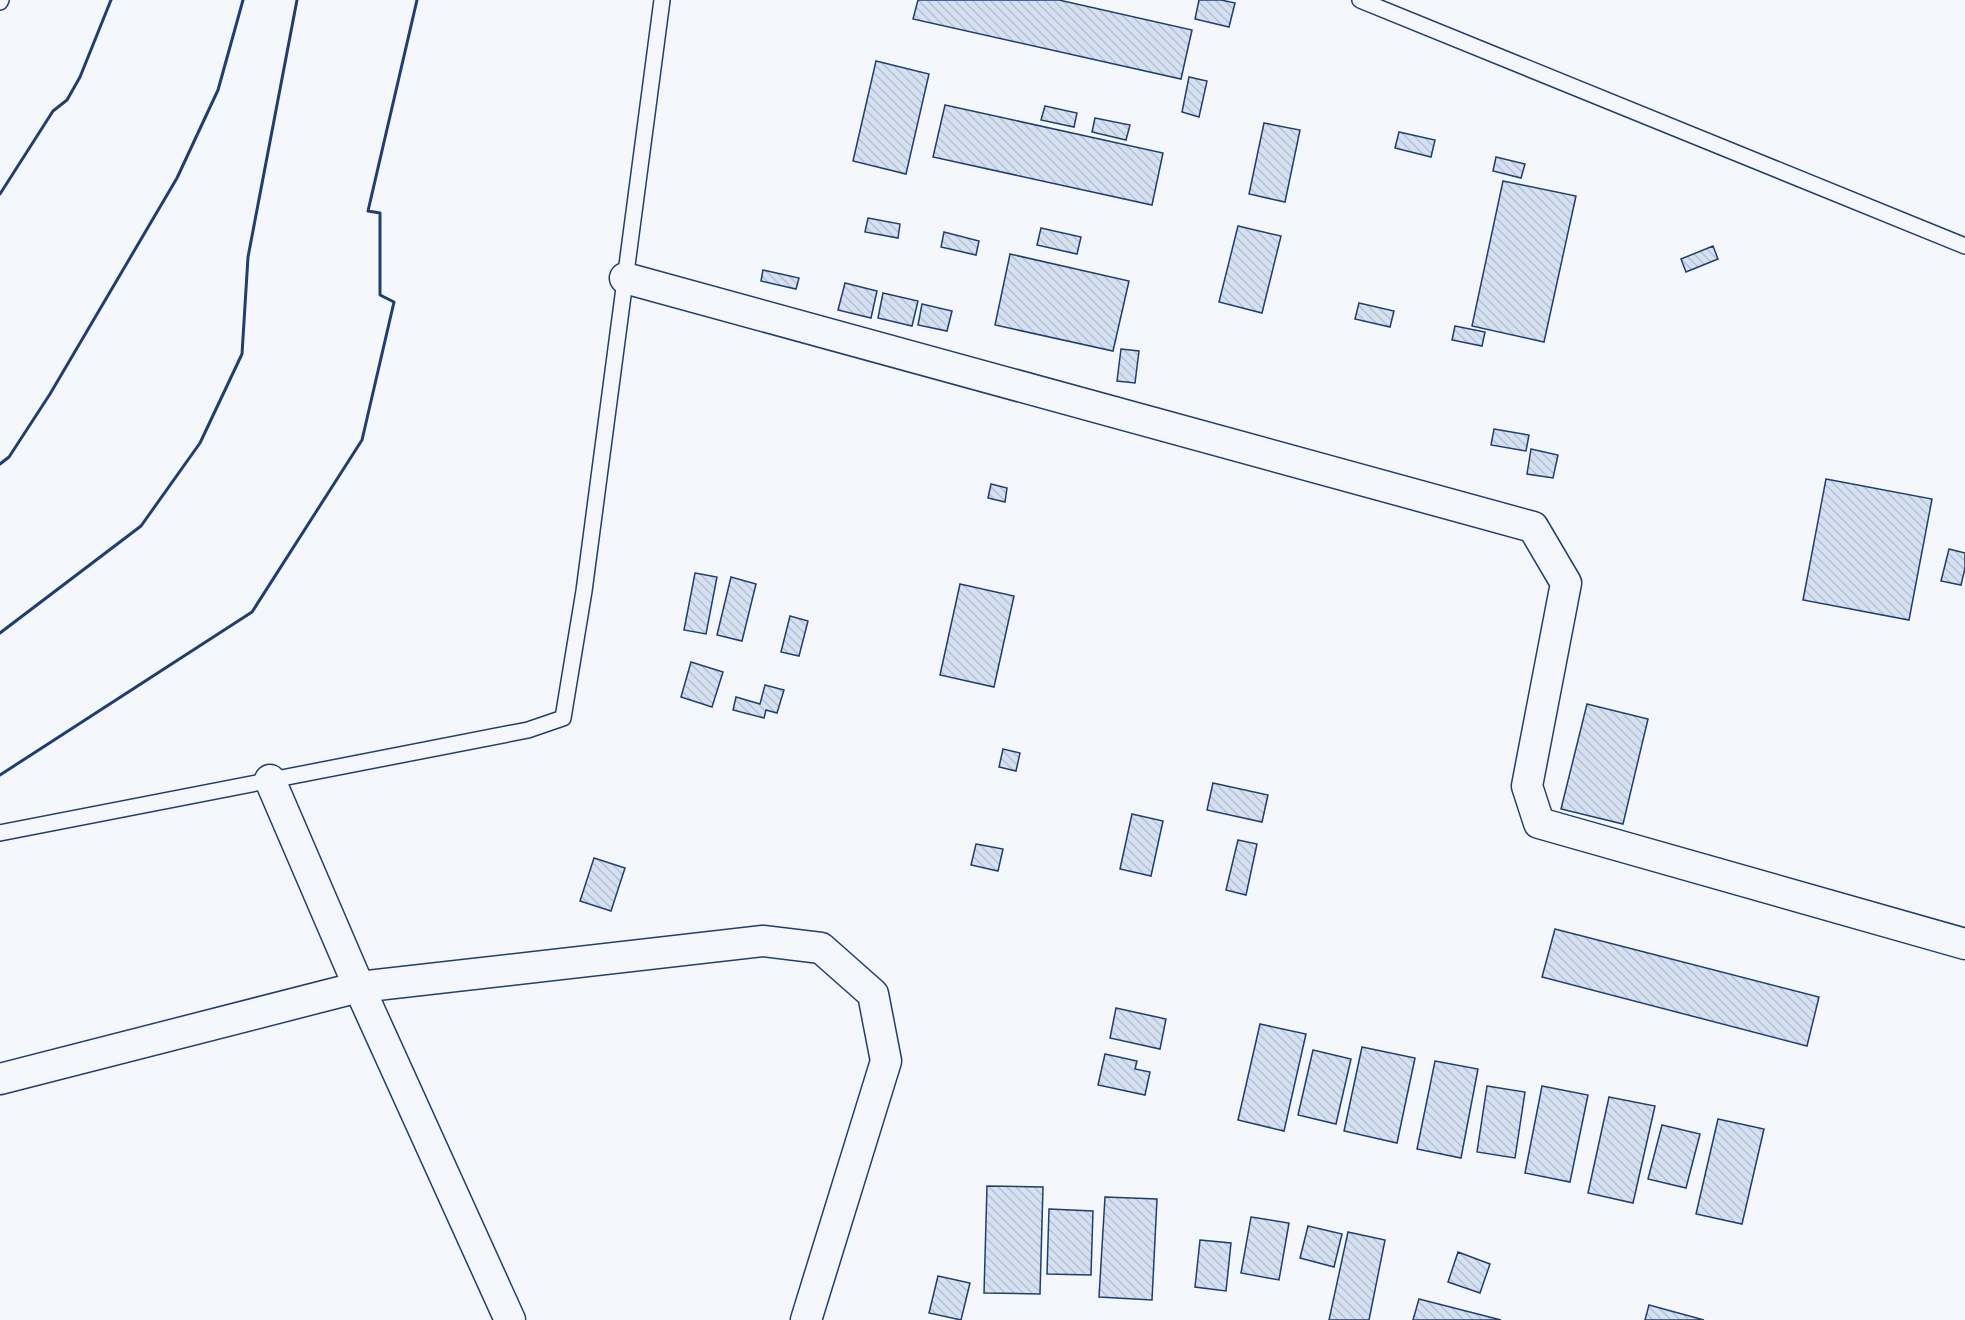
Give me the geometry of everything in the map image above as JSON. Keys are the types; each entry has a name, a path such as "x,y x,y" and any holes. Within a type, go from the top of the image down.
{"street":[{"path":"625,278 1533,527 1566,583 1527,786 1539,824 1965,944"},
{"path":"270,780 359,987 510,1320"},
{"path":"0,1079 359,987 763,940 821,948 873,994 886,1061 806,1320"}],"lane":[{"path":"0,832 528,730 563,718 584,591 662,0"},
{"path":"1360,0 1965,246"}],"building":[{"path":"918,0 1059,0 1192,30 1181,79 913,19"},
{"path":"1199,0 1221,0 1235,3 1229,27 1195,19"},
{"path":"876,61 929,74 906,174 853,161"},
{"path":"1189,77 1207,81 1199,117 1182,112"},
{"path":"945,105 1163,153 1152,205 933,157"},
{"path":"1045,106 1077,113 1074,127 1041,120"},
{"path":"1095,118 1130,125 1126,140 1092,132"},
{"path":"1264,123 1300,130 1285,202 1249,194"},
{"path":"1399,132 1435,140 1431,157 1395,148"},
{"path":"1496,157 1525,164 1521,178 1493,171"},
{"path":"1503,181 1576,196 1544,342 1472,326"},
{"path":"868,218 900,224 898,238 865,232"},
{"path":"1238,226 1281,236 1262,313 1219,302"},
{"path":"1041,228 1081,237 1077,254 1037,245"},
{"path":"944,232 979,241 976,255 941,247"},
{"path":"1713,246 1718,259 1686,272 1681,259"},
{"path":"1010,254 1129,281 1113,351 995,325"},
{"path":"763,270 799,278 796,289 761,281"},
{"path":"845,283 877,291 871,318 838,310"},
{"path":"883,293 918,301 912,326 878,318"},
{"path":"1359,303 1394,311 1390,327 1355,319"},
{"path":"922,304 952,311 947,331 918,325"},
{"path":"1455,326 1485,332 1482,346 1452,340"},
{"path":"1121,349 1139,351 1135,383 1117,381"},
{"path":"1494,429 1529,435 1526,451 1491,445"},
{"path":"1531,449 1558,455 1553,478 1527,474"},
{"path":"1826,479 1932,499 1909,620 1803,600"},
{"path":"991,484 1007,488 1005,502 988,498"},
{"path":"1949,549 1965,553 1965,568 1961,585 1941,581"},
{"path":"695,573 717,577 706,634 684,630"},
{"path":"731,577 756,584 742,641 717,635"},
{"path":"960,584 1014,596 994,687 940,675"},
{"path":"790,616 808,621 799,656 781,652"},
{"path":"691,662 723,672 712,707 681,697"},
{"path":"765,685 784,690 777,713 766,710 764,718 733,710 736,697 760,704"},
{"path":"1587,704 1648,719 1623,824 1561,809"},
{"path":"1003,749 1020,753 1016,771 999,767"},
{"path":"1213,783 1268,795 1262,822 1207,810"},
{"path":"1132,814 1163,821 1151,876 1120,869"},
{"path":"1238,840 1257,844 1246,895 1226,890"},
{"path":"976,844 1003,849 998,871 971,865"},
{"path":"594,858 625,868 611,911 580,901"},
{"path":"1555,929 1819,997 1807,1046 1542,977"},
{"path":"1116,1008 1166,1019 1160,1049 1110,1038"},
{"path":"1260,1024 1306,1034 1284,1131 1238,1120"},
{"path":"1362,1047 1415,1058 1397,1143 1344,1131"},
{"path":"1313,1050 1351,1059 1336,1124 1298,1115"},
{"path":"1105,1054 1137,1061 1135,1069 1150,1072 1145,1095 1098,1085"},
{"path":"1435,1061 1478,1069 1461,1158 1417,1149"},
{"path":"1487,1086 1525,1092 1515,1158 1477,1152"},
{"path":"1542,1086 1588,1095 1570,1182 1525,1173"},
{"path":"1609,1097 1655,1106 1633,1203 1588,1193"},
{"path":"1718,1119 1764,1129 1742,1224 1696,1214"},
{"path":"1662,1125 1700,1134 1686,1188 1648,1179"},
{"path":"987,1186 1043,1187 1040,1294 984,1293"},
{"path":"1105,1197 1157,1199 1152,1300 1099,1297"},
{"path":"1049,1209 1093,1211 1091,1275 1047,1274"},
{"path":"1251,1217 1289,1223 1279,1280 1241,1273"},
{"path":"1308,1226 1342,1234 1334,1267 1300,1258"},
{"path":"1348,1232 1385,1240 1369,1320 1329,1320"},
{"path":"1200,1240 1231,1243 1226,1291 1195,1287"},
{"path":"1458,1252 1490,1264 1480,1293 1448,1282"},
{"path":"938,1276 970,1283 961,1320 929,1313"},
{"path":"1419,1299 1501,1320 1413,1320"},
{"path":"1649,1305 1704,1320 1645,1320"}],"wall":[{"path":"0,194 53,111 67,100 80,77 111,0"},
{"path":"0,464 9,457 50,394 177,178 218,90 243,0"},
{"path":"0,633 141,526 200,443 242,354 248,257 297,0"},
{"path":"0,775 252,612 362,440 394,302 380,295 380,213 368,211 417,0"}]}
